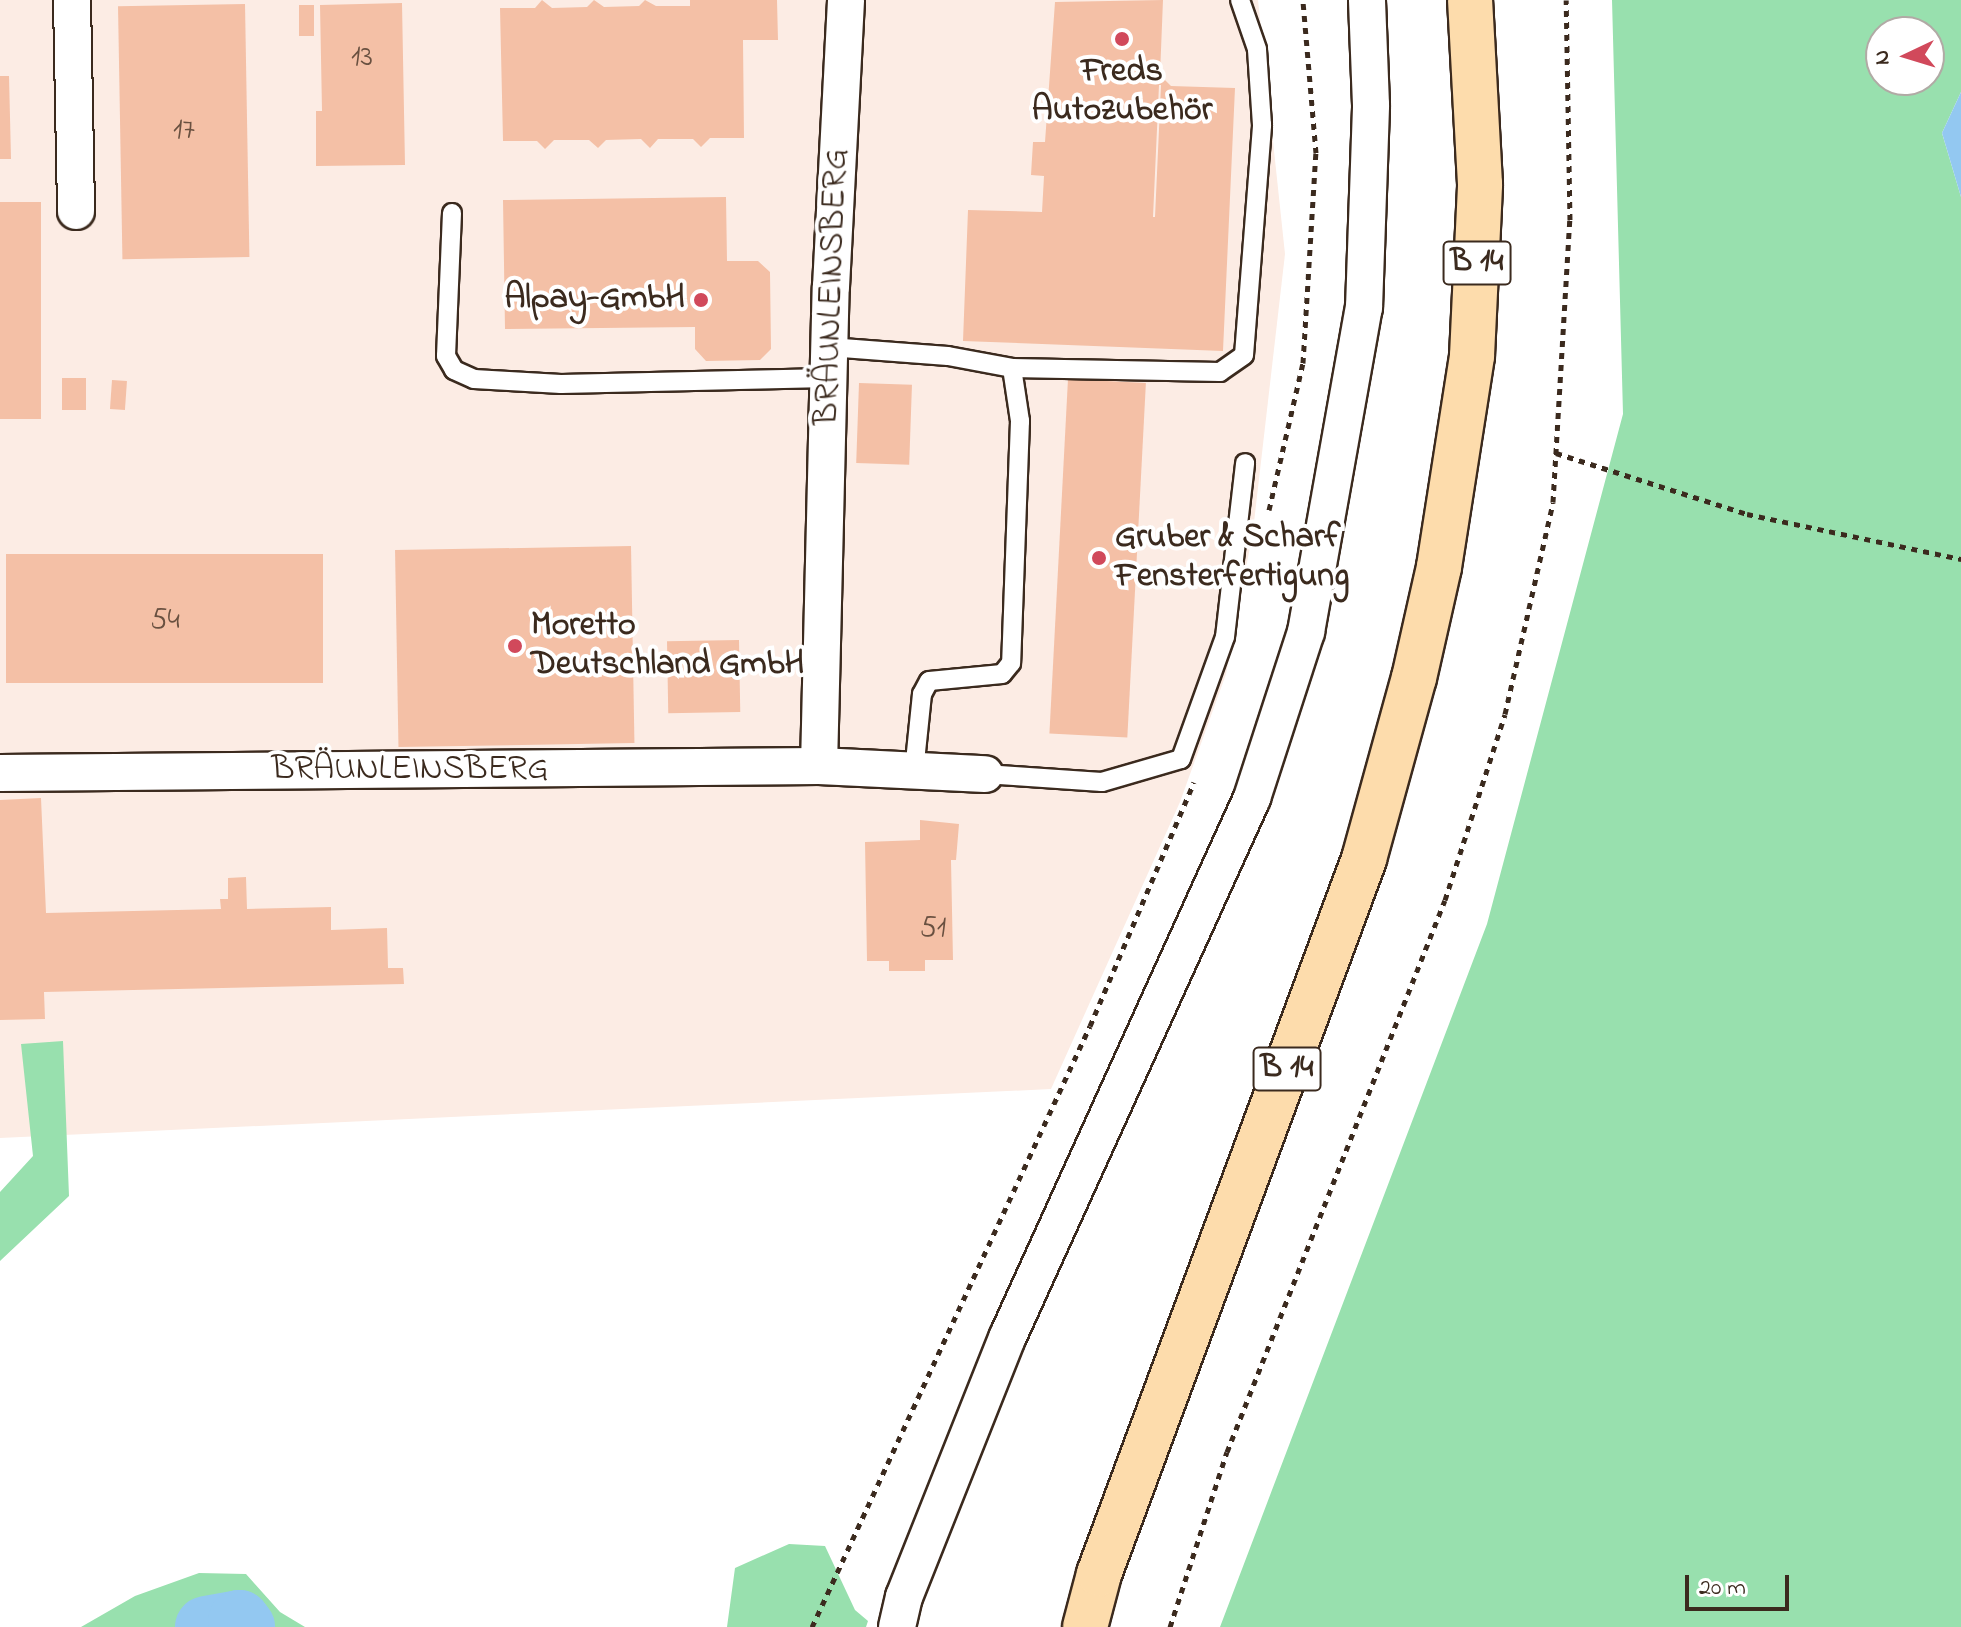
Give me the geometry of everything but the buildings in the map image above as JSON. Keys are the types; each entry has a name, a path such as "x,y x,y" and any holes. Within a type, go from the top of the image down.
{"main road":[{"name":"B 14","path":"1085,1627 1099,1574 1364,859 1414,678 1451,499 1473,340 1480,184 1466,6"}],"street":[{"path":"72,0 76,211"},
{"name":"BRÄUNLEINSBERG","path":"819,766 828,362 846,0"},
{"path":"897,1627 904,1597 1008,1336 1252,798 1306,632 1364,308 1371,105 1367,0"},
{"name":"BRÄUNLEINSBERG","path":"0,773 819,766 985,774"}],"lane":[{"path":"452,213 446,356 454,370 474,379 561,384 828,362 948,356 1012,368 1220,372 1244,355 1262,125 1257,49 1240,0"},
{"path":"914,771 922,694 929,681 1002,674 1011,663 1020,421 1012,368"},
{"path":"985,774 1102,782 1181,759 1225,637 1245,463"}],"path":[{"path":"1267,519 1303,363 1316,153 1303,0"},
{"path":"1170,1627 1227,1452 1445,900 1505,714 1553,502 1570,220 1566,0"},
{"path":"1556,453 1747,514 1961,559"},
{"path":"812,1627 1090,1026 1196,776"}],"shaded area":[{"path":"0,0 1258,0 1285,254 1253,531 1226,674 1180,802 1051,1089 0,1138"}],"green space":[{"path":"1612,0 1961,0 1961,92 1942,133 1961,197 1961,1627 1220,1627 1487,924 1623,414"},
{"path":"63,1041 69,1196 0,1261 0,1192 33,1156 21,1044"},
{"path":"789,1544 825,1546 855,1610 868,1621 866,1627 727,1627 735,1568"},
{"path":"199,1573 246,1574 280,1612 305,1627 81,1627 135,1596"}],"water":[{"path":"1961,92 1961,197 1942,133"}],"waterway":[{"path":"206,1627 239,1621 244,1627"}],"place":[{"name":"Freds Autozubehör","path":"1122,39"},
{"name":"Alpay-GmbH","path":"701,300"},
{"name":"Gruber & Scharf Fensterfertigung","path":"1099,558"},
{"name":"Moretto Deutschland GmbH","path":"515,646"}]}
